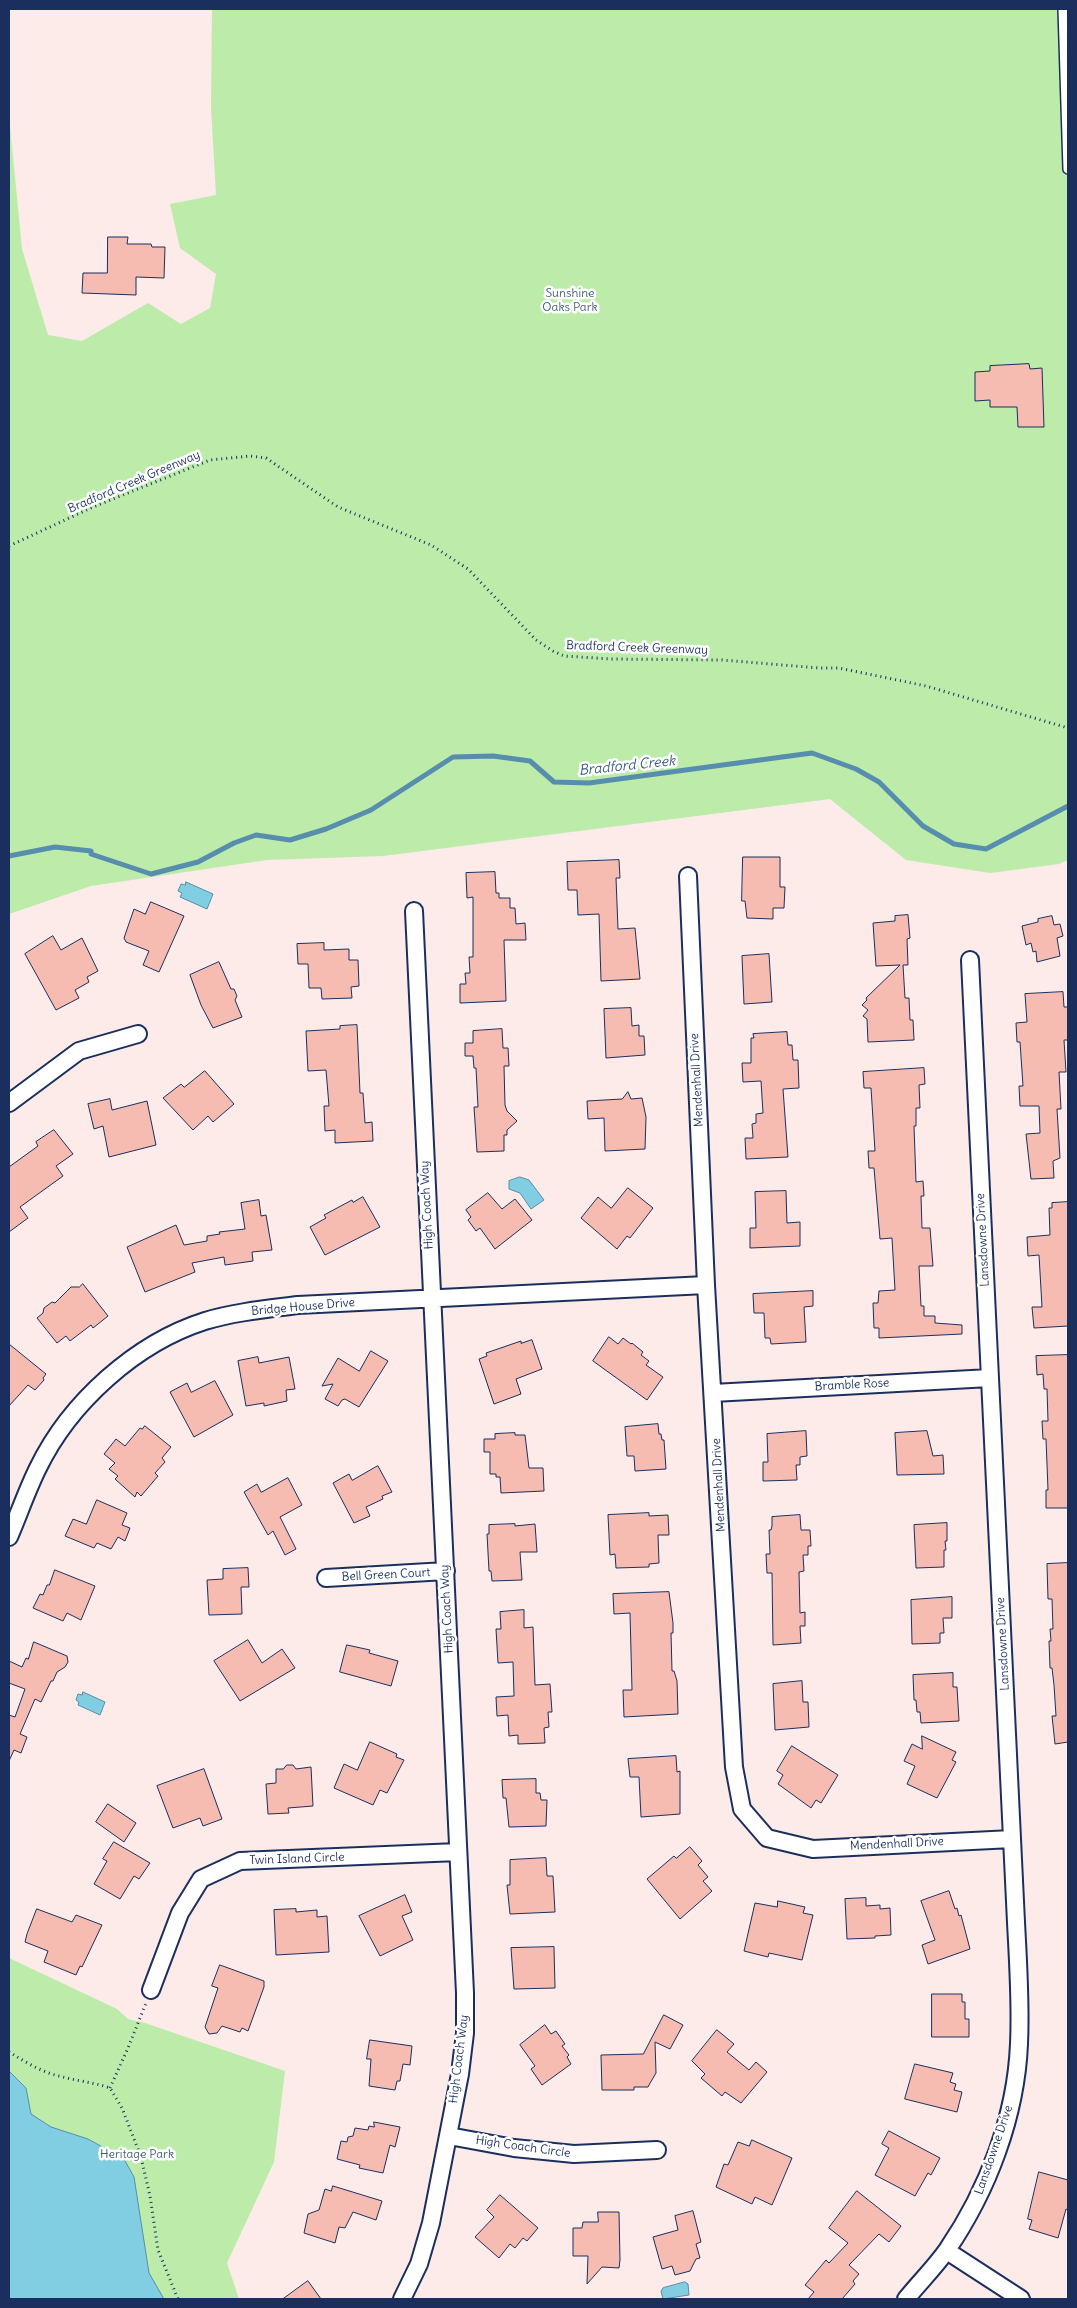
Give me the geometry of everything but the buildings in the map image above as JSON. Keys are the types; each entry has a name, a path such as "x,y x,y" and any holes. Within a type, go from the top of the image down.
{"street":[{"name":"Mendenhall Drive","path":"688,876 706,1285 734,1767 742,1809 767,1838 813,1849 1012,1839"},
{"name":"High Coach Way","path":"402,2299 419,2264 431,2223 465,2032 465,1993 446,1572 431,1298 414,911"},
{"name":"Lansdowne Drive","path":"906,2299 946,2251 979,2197 1000,2142 1013,2094 1019,2046 1020,1993 970,960"},
{"path":"9,1103 79,1051 138,1034"},
{"name":"Bridge House Drive","path":"9,1537 39,1466 74,1412 123,1363 167,1336 204,1321 236,1314 298,1305 706,1285"},
{"name":"Bramble Rose","path":"713,1393 990,1378"},
{"name":"Bell Green Court","path":"326,1578 446,1572"},
{"name":"Twin Island Circle","path":"151,1990 180,1913 201,1879 240,1861 458,1852"},
{"name":"High Coach Circle","path":"448,2136 514,2148 574,2154 657,2150"},
{"path":"946,2251 1021,2299"}],"lane":[{"path":"1063,9 1068,169"}],"path":[{"name":"Bradford Creek Greenway","path":"9,546 93,507 210,460 250,456 266,458 338,507 431,545 468,569 536,640 564,656 722,660 839,668 926,686 1068,728"},
{"path":"110,2088 151,1990"},
{"path":"9,2052 33,2066 58,2076 89,2081 110,2088 122,2108 141,2157 150,2196 158,2250 178,2299"}],"green space":[{"name":"Sunshine Oaks Park","path":"212,9 1068,9 1068,860 1059,864 990,873 906,860 830,799 383,856 267,860 91,886 9,914 9,116 22,249 48,335 82,341 148,303 181,324 210,308 216,274 180,248 170,204 216,195 211,107"},
{"name":"Heritage Park","path":"9,1958 117,2009 128,2019 145,2023 285,2071 274,2162 227,2263 239,2299 9,2299"}],"water":[{"path":"186,882 213,894 207,909 180,897 182,893 178,891 181,884 185,885"},
{"path":"520,1177 529,1180 544,1200 531,1209 520,1193 509,1189 509,1181"},
{"path":"83,1692 105,1702 100,1715 78,1705 79,1702 76,1700 78,1694 82,1695"},
{"path":"9,2071 26,2088 31,2114 51,2127 88,2139 124,2159 134,2177 149,2273 164,2299 9,2299"},
{"path":"685,2282 688,2284 689,2295 663,2299 661,2291 663,2288"}],"waterway":[{"name":"Bradford Creek","path":"9,856 55,847 91,851 91,854 151,874 198,862 234,843 256,835 290,840 326,829 371,810 453,757 493,756 530,761 554,782 589,783 812,753 856,769 879,782 923,826 954,844 986,849 1068,806"}]}
